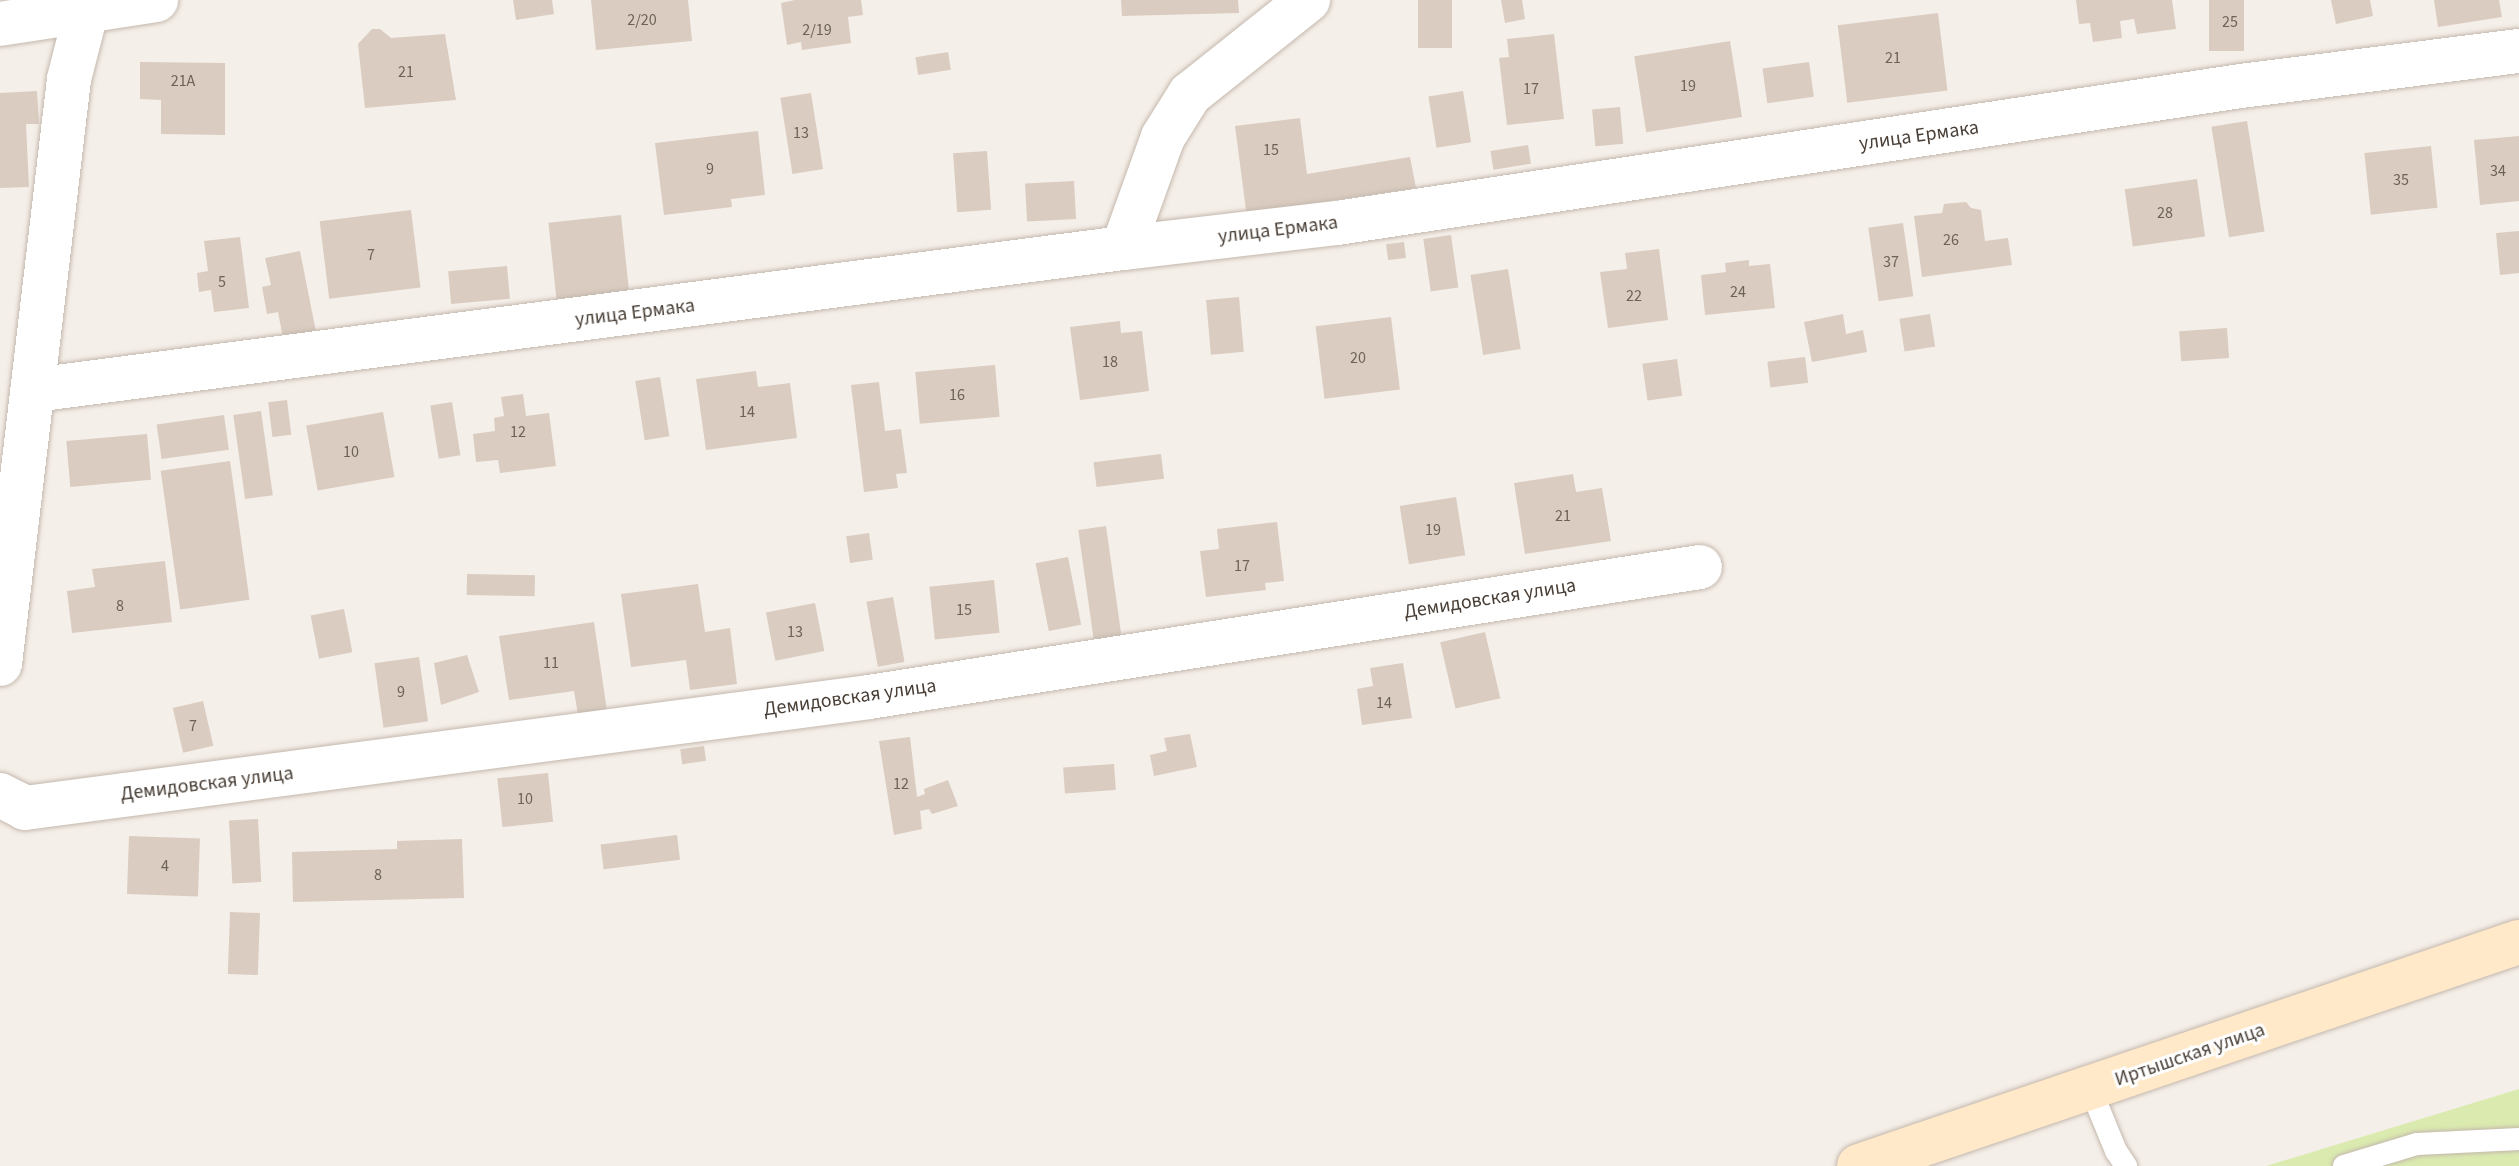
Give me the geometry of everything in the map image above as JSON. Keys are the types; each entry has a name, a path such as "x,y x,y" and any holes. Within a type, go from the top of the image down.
{"main road":[{"name":"Иртышская улица","path":"1859,1166 2091,1090 2519,942"}],"street":[{"path":"0,24 156,0"},
{"path":"1123,248 1163,137 1190,94 1308,0"},
{"path":"0,664 69,79 87,9"},
{"name":"улица Ермака","path":"34,390 1123,248 1337,223 2241,86 2519,51"},
{"name":"Демидовская улица","path":"0,795 25,808 853,699 1700,567"}],"lane":[{"path":"2091,1090 2116,1151 2126,1166"},
{"path":"2344,1166 2417,1144 2519,1139"}],"green space":[{"path":"2519,1089 2519,1166 2266,1166"}],"building":[{"path":"513,0 552,0 554,14 516,20"},
{"path":"591,0 688,0 692,41 596,50"},
{"path":"795,0 861,0 863,15 848,17 851,43 802,50 801,42 787,45 781,3"},
{"path":"1121,0 1238,0 1239,13 1122,16"},
{"path":"1418,0 1452,0 1452,48 1418,48"},
{"path":"1501,0 1522,0 1525,19 1505,23"},
{"path":"2076,0 2172,0 2176,29 2137,34 2134,19 2120,21 2122,38 2093,42 2090,23 2079,24"},
{"path":"2209,0 2244,0 2244,51 2209,51"},
{"path":"2331,0 2370,0 2373,16 2336,24"},
{"path":"2434,0 2499,0 2502,17 2438,27"},
{"path":"1938,13 1948,90 1847,103 1838,25"},
{"path":"372,29 380,29 391,38 445,34 456,100 365,108 358,44"},
{"path":"1554,34 1564,119 1507,125 1499,58 1509,57 1507,39"},
{"path":"1730,41 1742,117 1646,132 1634,56"},
{"path":"948,52 951,70 918,75 915,57"},
{"path":"140,62 225,63 225,135 161,134 161,100 140,99"},
{"path":"1809,62 1814,97 1767,103 1762,69"},
{"path":"37,91 39,124 26,124 29,187 0,188 0,93"},
{"path":"1463,91 1471,142 1437,148 1428,96"},
{"path":"811,93 823,169 792,174 780,98"},
{"path":"1620,107 1623,144 1595,146 1592,109"},
{"path":"1300,118 1307,174 1410,157 1416,188 1310,204 1311,210 1247,218 1235,126"},
{"path":"2247,121 2265,232 2229,237 2211,127"},
{"path":"758,131 765,195 731,199 732,207 664,215 655,143"},
{"path":"2519,136 2519,201 2480,205 2474,140"},
{"path":"1528,145 1531,164 1493,170 1490,151"},
{"path":"2431,146 2437,208 2371,215 2364,153"},
{"path":"987,151 991,210 957,212 953,153"},
{"path":"2197,179 2205,236 2133,247 2125,189"},
{"path":"1074,181 1076,219 1027,222 1025,184"},
{"path":"1966,202 1971,208 1981,210 1985,241 2008,238 2012,265 1922,277 1914,216 1942,213 1944,204"},
{"path":"411,210 421,287 329,299 320,221"},
{"path":"621,215 629,292 556,299 548,223"},
{"path":"1903,223 1913,296 1879,301 1868,228"},
{"path":"2519,231 2519,273 2500,275 2496,233"},
{"path":"1451,235 1458,287 1431,291 1423,239"},
{"path":"240,237 249,308 214,312 211,290 199,292 197,273 208,271 204,241"},
{"path":"1404,242 1406,258 1388,260 1386,244"},
{"path":"1659,249 1668,320 1608,328 1600,272 1627,269 1625,253"},
{"path":"300,251 316,332 283,338 278,312 267,314 262,287 271,285 265,258"},
{"path":"1749,260 1749,266 1770,264 1775,308 1705,315 1701,275 1726,272 1725,263"},
{"path":"507,266 510,299 451,304 448,271"},
{"path":"1508,269 1521,349 1483,355 1470,275"},
{"path":"1239,297 1244,352 1211,355 1206,300"},
{"path":"1843,314 1846,334 1863,330 1867,352 1812,362 1804,322"},
{"path":"1930,314 1935,347 1905,351 1899,319"},
{"path":"1391,317 1400,389 1324,399 1316,326"},
{"path":"1120,321 1121,333 1142,331 1149,391 1080,400 1070,327"},
{"path":"2227,328 2229,358 2181,361 2179,331"},
{"path":"1805,357 1808,383 1770,387 1767,362"},
{"path":"1677,359 1682,396 1647,401 1642,364"},
{"path":"995,365 1000,417 920,424 915,372"},
{"path":"756,371 758,387 790,383 797,438 706,450 696,379"},
{"path":"660,377 669,436 645,440 635,381"},
{"path":"879,382 885,431 901,429 907,473 896,474 898,488 864,492 851,385"},
{"path":"523,394 526,416 549,413 556,466 500,473 498,460 476,462 473,434 495,431 494,418 504,416 501,397"},
{"path":"287,400 291,435 272,437 268,402"},
{"path":"452,402 460,455 439,459 430,405"},
{"path":"261,411 273,495 245,499 233,415"},
{"path":"383,412 394,477 318,491 306,426"},
{"path":"224,415 229,450 162,459 157,424"},
{"path":"147,434 151,480 70,487 66,441"},
{"path":"1161,454 1164,479 1097,487 1094,462"},
{"path":"230,461 249,600 180,609 161,471"},
{"path":"1573,474 1576,492 1602,488 1611,541 1525,554 1514,483"},
{"path":"1456,497 1465,555 1409,564 1400,506"},
{"path":"1277,522 1284,581 1265,583 1266,590 1206,597 1200,551 1219,549 1217,529"},
{"path":"1106,526 1122,638 1094,642 1078,530"},
{"path":"869,533 873,560 850,563 846,536"},
{"path":"1068,557 1081,625 1049,631 1036,563"},
{"path":"165,561 172,622 72,633 67,591 95,587 92,569"},
{"path":"467,574 535,575 535,596 467,595"},
{"path":"994,580 1000,633 935,640 929,587"},
{"path":"698,584 705,632 730,628 737,684 690,690 686,660 631,667 621,594"},
{"path":"893,597 904,662 878,667 866,602"},
{"path":"815,603 824,651 775,661 766,613"},
{"path":"344,609 352,652 319,659 311,615"},
{"path":"594,622 607,711 578,715 574,691 509,700 499,636"},
{"path":"1485,632 1500,698 1455,709 1440,642"},
{"path":"467,655 479,692 441,705 434,663"},
{"path":"419,657 428,721 383,728 374,663"},
{"path":"1403,663 1412,718 1362,725 1357,689 1373,686 1370,668"},
{"path":"203,701 213,746 183,753 173,708"},
{"path":"1190,734 1197,767 1154,776 1150,755 1167,751 1164,738"},
{"path":"910,737 917,797 925,794 924,789 948,780 958,806 932,814 929,809 920,811 922,829 894,835 879,741"},
{"path":"704,746 706,761 682,764 680,749"},
{"path":"1114,764 1116,790 1065,793 1063,768"},
{"path":"548,773 553,822 502,827 497,778"},
{"path":"258,819 261,882 232,883 229,821"},
{"path":"677,835 680,860 604,869 601,844"},
{"path":"129,836 200,838 198,896 127,894"},
{"path":"462,839 464,898 293,902 292,852 397,849 397,841"},
{"path":"230,912 260,913 258,975 228,974"}]}
